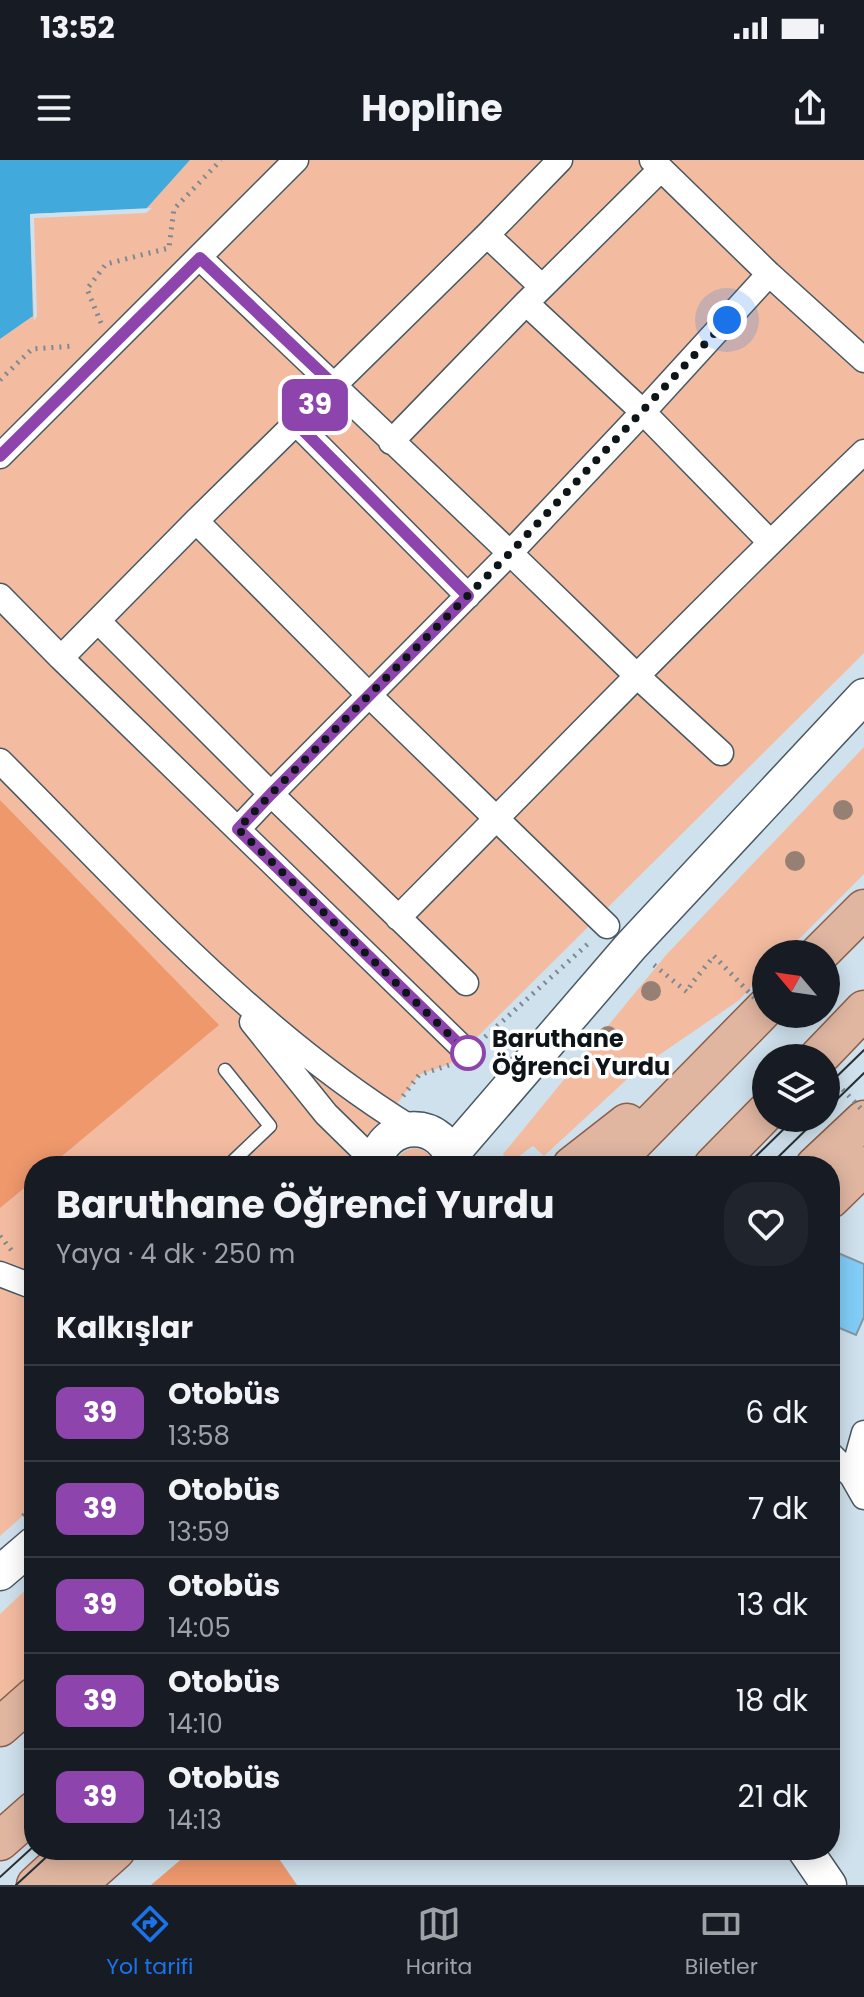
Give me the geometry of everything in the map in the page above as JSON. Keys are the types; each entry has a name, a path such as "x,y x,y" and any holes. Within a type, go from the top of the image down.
{"main road":[{"path":"456,1156 631,946 864,696"},
{"path":"833,940 864,909"},
{"path":"831,1044 864,1010"},
{"path":"620,1156 752,1022"},
{"path":"585,1156 736,1037"},
{"path":"826,1156 864,1120"},
{"path":"723,1156 752,1126"},
{"path":"378,1156 388,1139 411,1128 436,1135 445,1143 451,1156"},
{"path":"840,1189 864,1166"},
{"path":"0,1573 24,1553"},
{"path":"0,1727 24,1706"},
{"path":"0,1841 24,1820"},
{"path":"36,1885 63,1860"},
{"path":"77,1885 105,1860"},
{"path":"812,1860 829,1885"}],"street":[{"path":"0,456 296,160"},
{"path":"61,658 560,160"},
{"path":"391,442 656,164 769,274 864,360"},
{"path":"487,235 534,295 770,542"},
{"path":"200,258 721,753"},
{"path":"238,829 510,553 769,274"},
{"path":"296,423 468,596"},
{"path":"398,918 636,675 864,452"},
{"path":"196,521 370,696 607,926"},
{"path":"0,596 468,1053"},
{"path":"98,621 466,983"},
{"path":"0,761 230,991 302,1052 411,1128"},
{"path":"230,991 262,1036 326,1114 367,1156"},
{"path":"0,1274 24,1283"},
{"path":"858,1486 864,1433"},
{"path":"840,1465 858,1486"}],"lane":[{"path":"225,1070 270,1126 238,1156"}],"path":[{"path":"111,346 87,289 106,264 169,248 174,209 221,160"},
{"path":"0,380 32,349 79,345 73,355"},
{"path":"692,983 714,956 752,995"},
{"path":"840,1087 864,1112"}],"shaded area":[{"path":"190,160 864,160 864,653 450,1064 419,1075 357,1156 24,1156 24,1515 0,1536 0,339 33,316 30,214 146,209"},
{"path":"864,747 864,874 798,940 752,940 752,986 738,1001 637,1070 544,1156 533,1146 519,1156 503,1154 666,955"},
{"path":"0,800 219,1025 62,1156 24,1156 24,1188 0,1208"},
{"path":"414,1148 431,1156 399,1156"},
{"path":"24,1591 24,1709 0,1731 0,1614"},
{"path":"180,1860 280,1860 297,1885 151,1885"}],"water":[{"path":"0,160 190,160 146,209 30,214 33,316 0,339"}],"pier":[{"path":"152,208 146,213 34,218 37,316 34,321 30,214"}],"building":[{"path":"840,1254 864,1264 864,1317 856,1335 840,1328"}],"tram line":[{"path":"840,1073 864,1050"},
{"path":"840,1096 864,1073"},
{"path":"756,1156 781,1132"},
{"path":"779,1156 804,1132"},
{"path":"0,1877 24,1855"},
{"path":"16,1885 43,1860"}],"bus line":[{"name":"39","path":"0,456 200,258 335,386 296,423 468,596 238,829 468,1053"}],"place":[{"name":"Baruthane Öğrenci Yurdu","path":"468,1053"}],"route":[{"path":"468,1053 238,829 510,553 727,320"}]}
